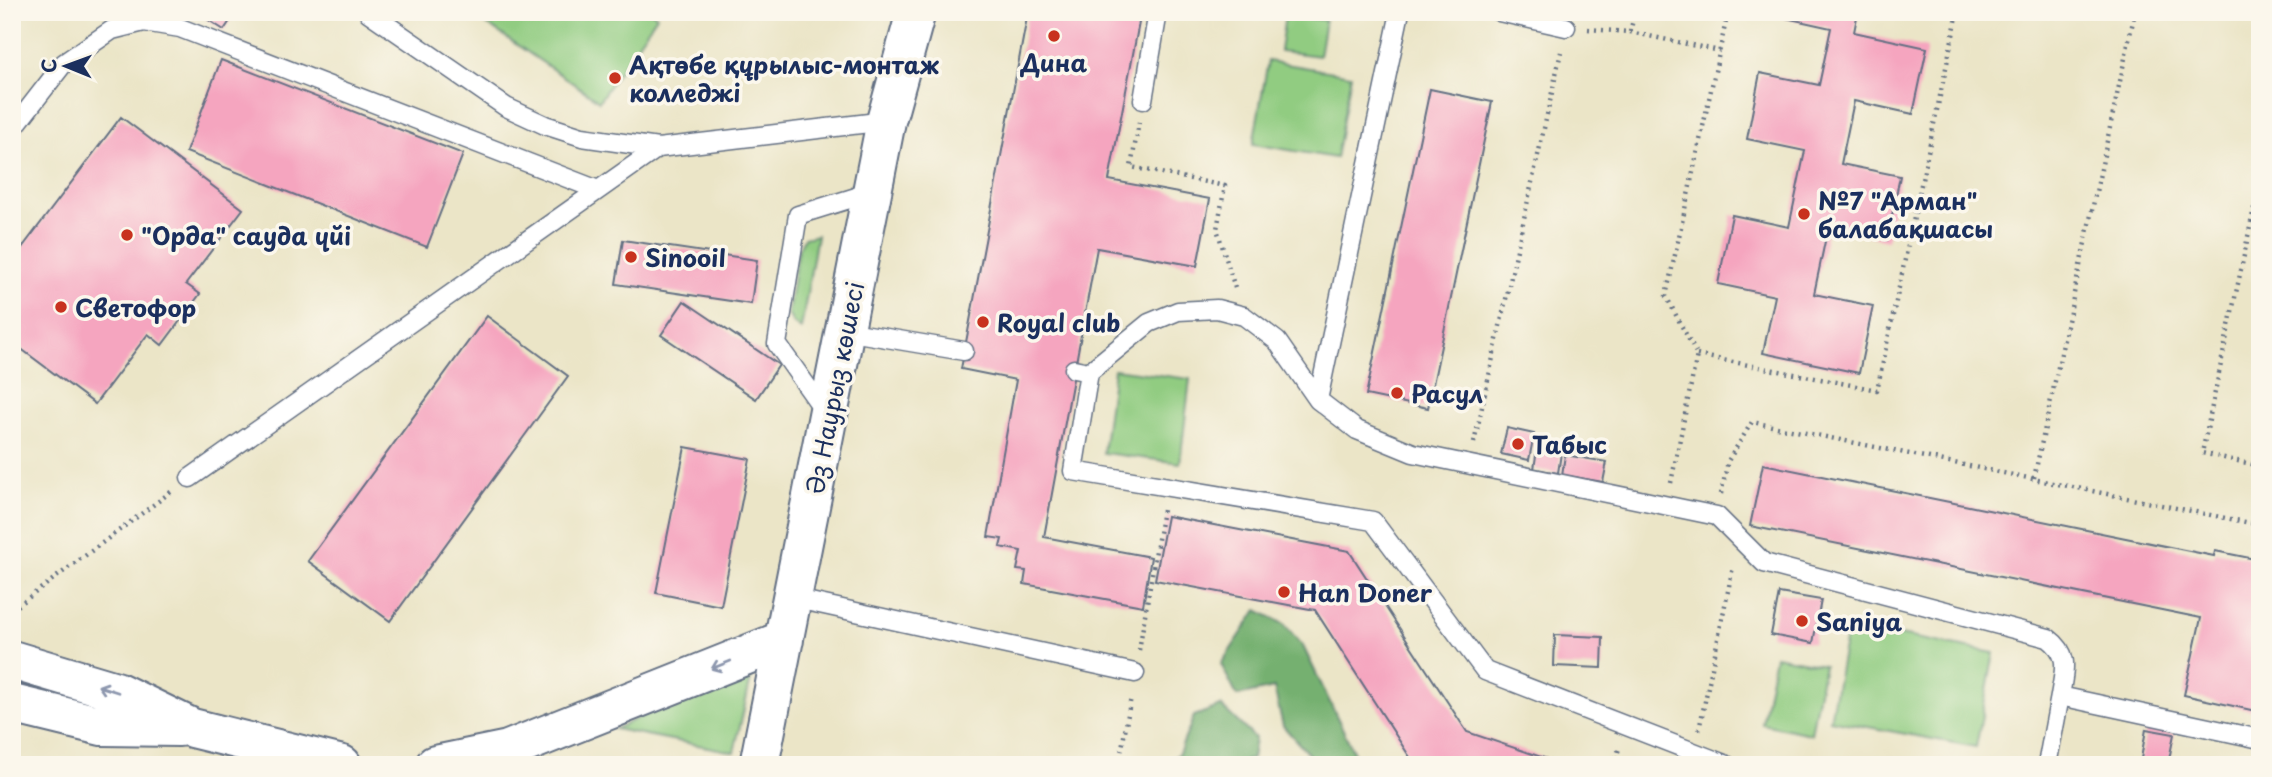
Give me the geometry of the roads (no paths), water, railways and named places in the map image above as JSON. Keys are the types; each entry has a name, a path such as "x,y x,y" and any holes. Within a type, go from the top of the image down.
{"main road":[{"name":"Әз Наурыз көшесі","path":"759,765 886,121 916,12"},
{"path":"435,765 508,750 784,640"},
{"path":"12,660 116,691 192,728 342,765"},
{"path":"12,704 102,726 192,728"}],"lane":[{"path":"368,12 506,107 545,125 582,137 658,148 886,121"},
{"path":"1143,100 1158,12"},
{"path":"1318,400 1400,12"},
{"path":"1499,12 1566,27"},
{"path":"12,130 64,62 112,30 144,22 180,28 598,190"},
{"path":"190,478 658,148"},
{"path":"828,415 777,344 799,215 873,192"},
{"path":"1727,765 1485,671 1373,521 1073,471 1082,371 1149,323 1178,311 1217,309 1244,316 1277,341 1318,400 1357,430 1413,453 1717,516 1765,563 2048,638 2061,647 2065,664 2047,765"},
{"path":"845,331 964,351"},
{"path":"792,598 1135,673"},
{"path":"2060,696 2260,739"}],"place":[{"name":"Дина","path":"1054,36"},
{"name":"Ақтөбе құрылыс-монтаж колледжі","path":"615,78"},
{"name":"№7 \"Арман\" балабақшасы","path":"1804,214"},
{"name":"\"Орда\" сауда үйі","path":"127,235"},
{"name":"Sinooil","path":"631,257"},
{"name":"Светофор","path":"61,307"},
{"name":"Royal club","path":"983,322"},
{"name":"Расул","path":"1397,393"},
{"name":"Табыс","path":"1518,444"},
{"name":"Han Doner","path":"1284,592"},
{"name":"Saniya","path":"1802,621"}]}
